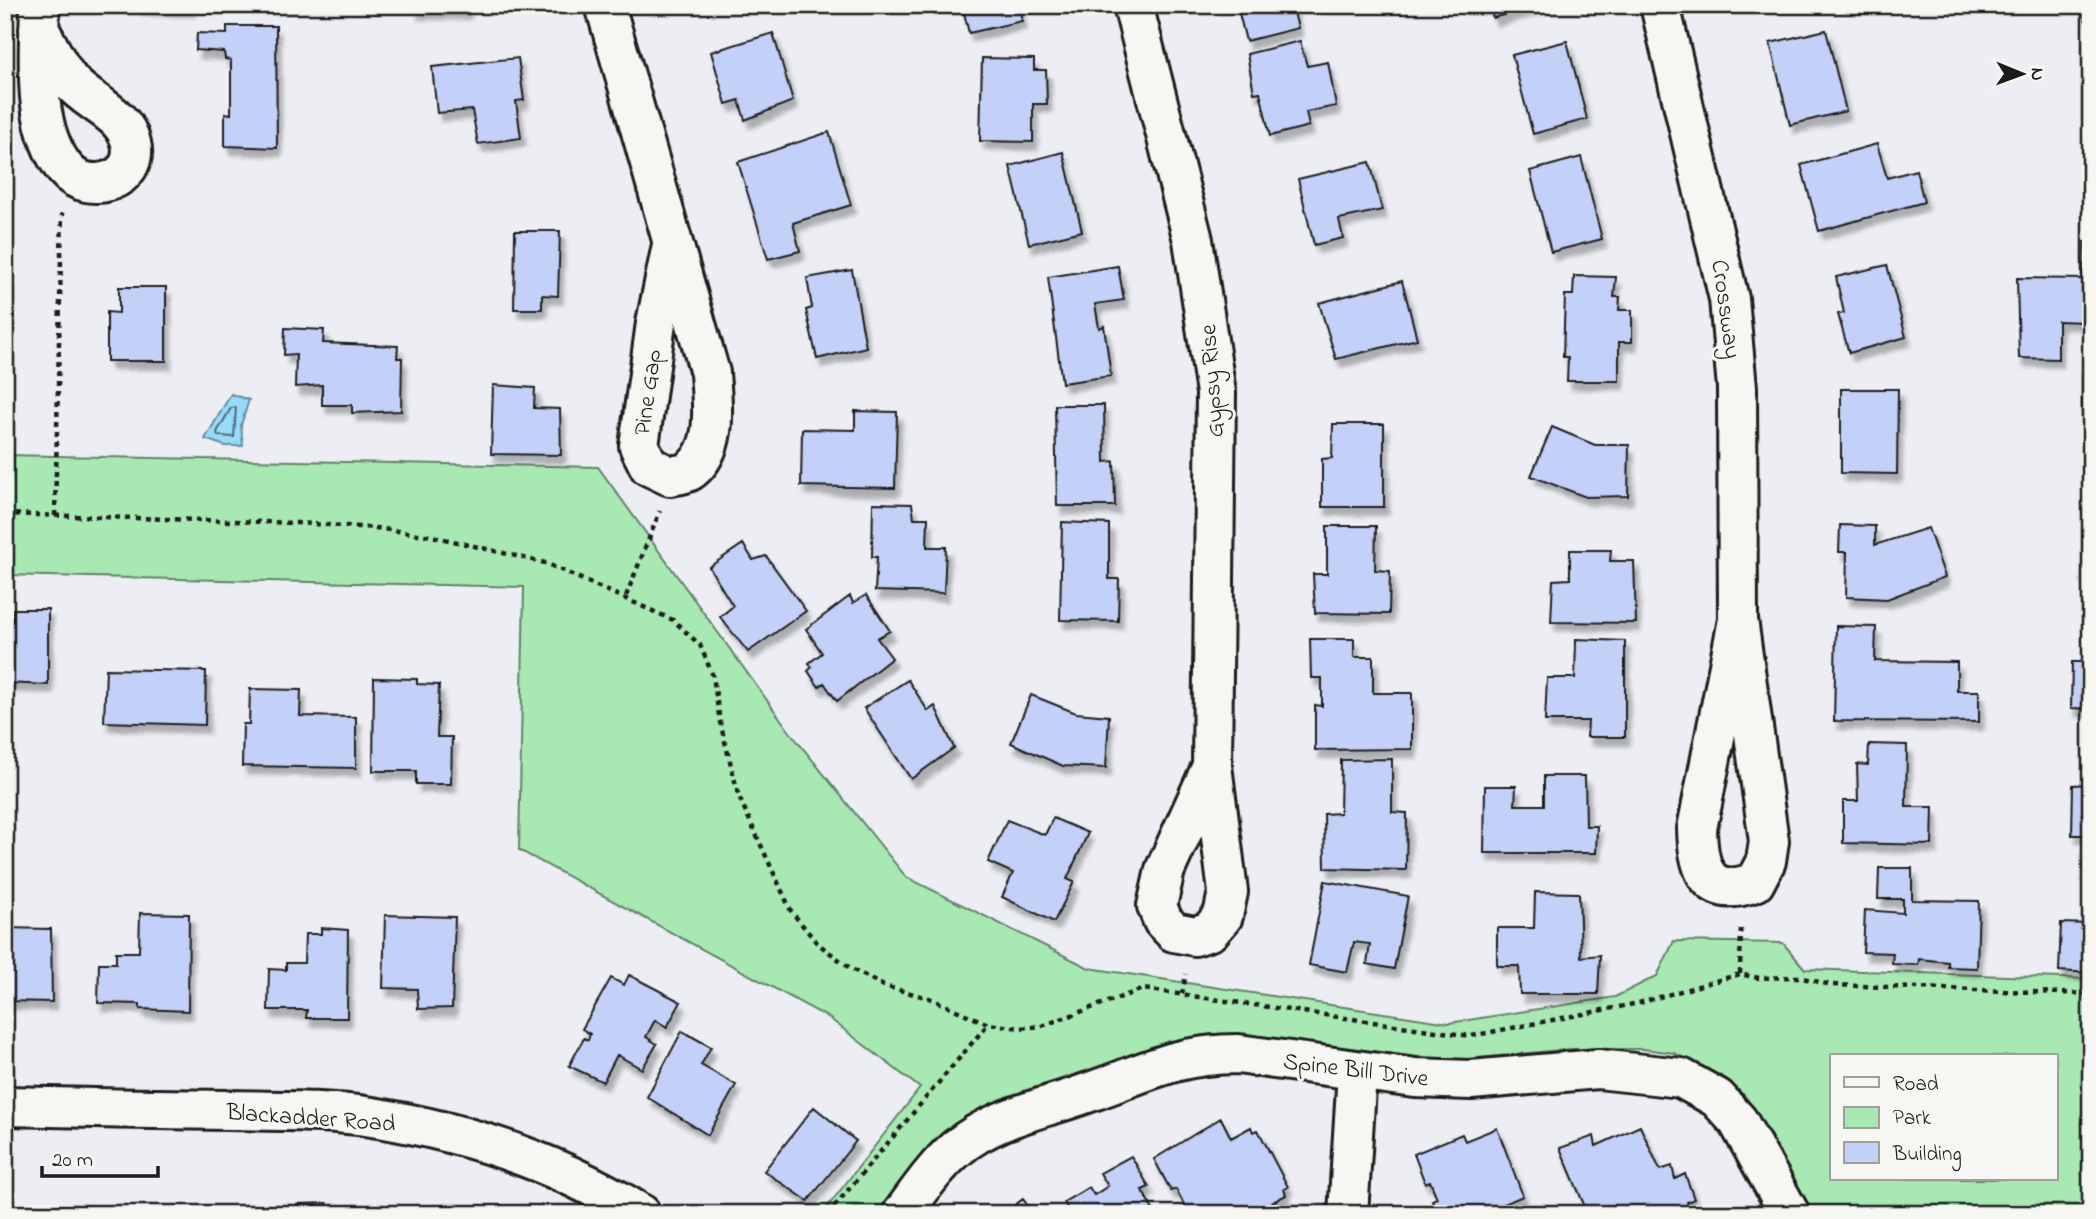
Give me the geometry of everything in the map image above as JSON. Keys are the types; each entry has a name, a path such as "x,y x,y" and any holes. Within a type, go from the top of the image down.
{"street":[{"name":"Pine Gap","path":"605,5 710,373 713,414 707,449 691,471 670,477 649,466 639,446 656,323 672,245"},
{"name":"Gypsy Rise","path":"1133,5 1194,240 1216,393 1212,766"},
{"name":"Crossway","path":"1660,5 1729,299 1737,388 1738,620 1769,841 1766,861 1755,882 1740,888 1718,886 1703,873 1698,853 1697,829 1738,620"},
{"path":"39,17 70,81 120,122 132,144 127,168 112,182 89,184 67,171 49,135 37,90 39,17"},
{"name":"Spine Bill Drive","path":"902,1214 930,1175 957,1148 983,1130 1010,1117 1084,1094 1172,1060 1209,1054 1238,1054 1357,1072 1471,1080 1598,1069 1681,1079 1717,1098 1738,1121 1790,1214"},
{"path":"1348,1214 1357,1072"},
{"name":"Blackadder Road","path":"5,1106 308,1112 369,1116 492,1144 565,1173 641,1214"}],"path":[{"path":"55,516 60,227 67,171"},
{"path":"626,596 666,496 670,477"},
{"path":"5,514 376,528 490,547 545,563 626,596 673,620 700,645 713,676 722,734 739,797 791,911 817,943 850,968 884,986 929,998 988,1024 1020,1028 1042,1026 1143,989 1471,1036 1639,1003 1740,974 1759,978 1799,977 1830,985 2091,994"},
{"path":"1740,888 1740,974"},
{"path":"828,1214 988,1024"}],"green space":[{"path":"5,455 598,467 790,732 906,877 1089,968 1449,1023 1615,997 1657,976 1674,941 1783,943 1805,969 2091,979 2091,1214 1812,1214 1767,1129 1744,1095 1723,1079 1674,1053 1643,1049 1571,1049 1447,1061 1257,1036 1211,1034 1180,1040 1006,1097 965,1121 949,1134 875,1214 822,1214 920,1088 829,1018 519,850 524,587 5,575"}],"water":[{"path":"231,394 249,400 241,425 243,446 225,446 205,439"}],"building":[{"path":"191,5 191,8 137,7"},
{"path":"414,5 466,5 466,11 414,11"},
{"path":"962,5 1019,5 1022,21 969,33"},
{"path":"1237,5 1292,5 1298,28 1246,41"},
{"path":"1488,5 1538,5 1493,18"},
{"path":"2082,5 2091,5 2091,43"},
{"path":"227,26 276,26 277,148 225,146 225,113 231,114 231,60 225,59 224,52 196,50 197,33 227,34"},
{"path":"1826,30 1846,111 1790,125 1770,43"},
{"path":"773,33 793,101 745,120 739,100 726,104 711,52"},
{"path":"1300,41 1307,66 1328,62 1336,106 1306,112 1309,126 1270,136 1260,92 1254,93 1247,54"},
{"path":"1567,41 1587,119 1533,134 1512,55"},
{"path":"518,58 524,100 516,101 521,138 478,144 472,110 437,113 432,67"},
{"path":"982,58 1034,59 1034,70 1046,70 1047,104 1033,104 1033,142 980,141"},
{"path":"829,132 851,205 793,223 800,251 768,259 738,162"},
{"path":"1877,144 1887,178 1916,170 1924,202 1819,231 1801,165"},
{"path":"1063,152 1082,231 1029,244 1010,166"},
{"path":"1581,157 1602,239 1551,252 1530,171"},
{"path":"1370,162 1382,210 1339,219 1343,238 1314,245 1298,179"},
{"path":"515,231 560,231 558,296 542,295 542,309 514,309"},
{"path":"2084,242 2091,242 2091,360 2084,360 2085,322 2058,321 2058,359 2019,358 2017,278 2083,279"},
{"path":"1887,265 1906,337 1849,353 1838,314 1844,313 1836,277"},
{"path":"1118,266 1124,300 1095,304 1099,328 1104,326 1111,376 1062,383 1048,277"},
{"path":"852,270 866,347 817,359 806,310 812,308 807,278"},
{"path":"1574,276 1616,277 1614,297 1620,297 1619,310 1632,310 1632,342 1619,342 1619,381 1567,381 1568,357 1563,357 1565,295 1573,295"},
{"path":"1402,281 1417,339 1336,359 1319,303"},
{"path":"119,287 166,287 166,361 107,361 107,312 119,313"},
{"path":"285,328 324,330 323,343 398,346 397,358 402,358 401,411 352,413 352,405 322,405 322,385 295,387 296,354 284,355"},
{"path":"2082,374 2091,374 2091,471 2082,471"},
{"path":"493,385 535,388 534,408 560,409 561,455 491,454"},
{"path":"1841,389 1898,389 1897,474 1841,473"},
{"path":"1055,405 1104,405 1105,462 1114,461 1115,506 1057,506"},
{"path":"855,411 897,412 895,488 801,486 802,429 855,430"},
{"path":"1333,424 1384,424 1384,507 1322,507 1322,459 1332,458"},
{"path":"1552,427 1595,445 1629,445 1628,496 1586,497 1531,476"},
{"path":"873,503 912,504 914,518 928,518 927,547 946,547 944,593 875,591 877,557 872,557"},
{"path":"1062,522 1109,524 1109,579 1119,579 1118,621 1060,620"},
{"path":"1840,525 1875,526 1875,545 1928,528 1945,577 1887,599 1846,597 1847,552 1839,552"},
{"path":"1327,526 1376,526 1375,570 1390,571 1389,614 1315,613 1313,574 1327,574"},
{"path":"743,544 753,560 766,556 806,611 748,652 720,617 733,606 709,567"},
{"path":"1570,550 1611,550 1610,561 1634,561 1636,623 1551,622 1553,580 1570,579"},
{"path":"866,595 890,631 877,638 892,658 837,701 824,683 819,687 808,671 812,667 809,663 822,653 806,629 850,596 853,603"},
{"path":"13,609 48,609 48,685 5,683 5,620 13,621"},
{"path":"1836,626 1876,627 1875,661 1957,662 1957,691 1979,691 1979,722 1834,721"},
{"path":"1310,639 1354,639 1354,657 1373,657 1373,693 1412,693 1412,749 1315,750 1315,705 1322,706 1322,678 1311,678"},
{"path":"1576,639 1625,641 1625,737 1587,737 1588,721 1545,721 1547,678 1575,678"},
{"path":"2072,662 2091,662 2091,709 2071,708"},
{"path":"106,669 206,671 205,725 104,722"},
{"path":"374,678 417,679 417,684 439,685 437,737 452,737 451,784 416,784 416,771 373,771"},
{"path":"908,680 928,711 935,706 954,748 911,779 864,708"},
{"path":"250,689 301,690 300,716 356,717 356,768 242,766 243,724 249,724"},
{"path":"1031,695 1076,713 1109,716 1106,768 1063,766 1011,743"},
{"path":"1869,744 1907,745 1906,807 1933,807 1932,845 1843,843 1843,801 1858,801 1857,764 1868,765"},
{"path":"2091,753 2091,835 2072,835 2073,785 2089,784"},
{"path":"1392,759 1392,812 1407,813 1406,870 1325,868 1324,814 1340,813 1341,760"},
{"path":"1544,776 1585,776 1586,826 1597,826 1596,853 1484,853 1485,786 1516,786 1515,805 1544,805"},
{"path":"1053,818 1088,833 1067,879 1074,882 1054,922 1002,897 1013,873 988,862 1007,820 1045,835"},
{"path":"1879,868 1912,868 1912,900 1979,901 1977,968 1948,967 1948,962 1919,959 1918,965 1892,964 1893,953 1863,952 1865,910 1903,913 1903,899 1878,899"},
{"path":"1325,881 1408,896 1394,969 1367,964 1370,944 1354,942 1347,972 1309,965"},
{"path":"1535,892 1579,893 1581,957 1600,955 1598,994 1520,994 1519,966 1497,966 1497,928 1534,928"},
{"path":"140,913 189,914 188,1011 140,1009 140,1004 98,1003 99,963 116,963 116,952 139,952"},
{"path":"385,915 455,917 452,1008 418,1009 417,989 383,988"},
{"path":"2061,923 2091,924 2091,973 2059,971"},
{"path":"5,928 51,929 52,1002 5,1001"},
{"path":"321,928 348,930 347,1018 306,1018 307,1010 268,1010 269,969 286,970 286,963 304,963 305,934 321,934"},
{"path":"629,975 681,1002 667,1027 655,1020 646,1037 657,1044 642,1069 617,1055 603,1082 569,1066 584,1038 588,1040 590,1034 582,1029 611,978 624,985"},
{"path":"682,1031 711,1047 701,1065 736,1085 708,1135 647,1097"},
{"path":"814,1107 856,1141 808,1201 764,1171"},
{"path":"1221,1118 1231,1138 1251,1127 1253,1132 1258,1130 1288,1187 1284,1189 1286,1195 1251,1214 1189,1214 1176,1189 1171,1191 1154,1159"},
{"path":"1640,1126 1660,1170 1672,1166 1675,1179 1685,1174 1694,1199 1687,1202 1691,1214 1588,1214 1560,1148 1594,1136 1596,1146"},
{"path":"1497,1128 1523,1196 1480,1214 1438,1214 1432,1200 1437,1198 1430,1181 1425,1183 1414,1154 1462,1134 1465,1141"},
{"path":"1131,1156 1149,1187 1142,1190 1155,1214 1070,1214 1064,1202 1089,1187 1094,1195 1108,1186 1100,1173"},
{"path":"1023,1199 1034,1214 1003,1214"},
{"path":"327,1203 328,1214 299,1214 299,1204"},
{"path":"42,1206 89,1207 89,1214 42,1214"}]}
